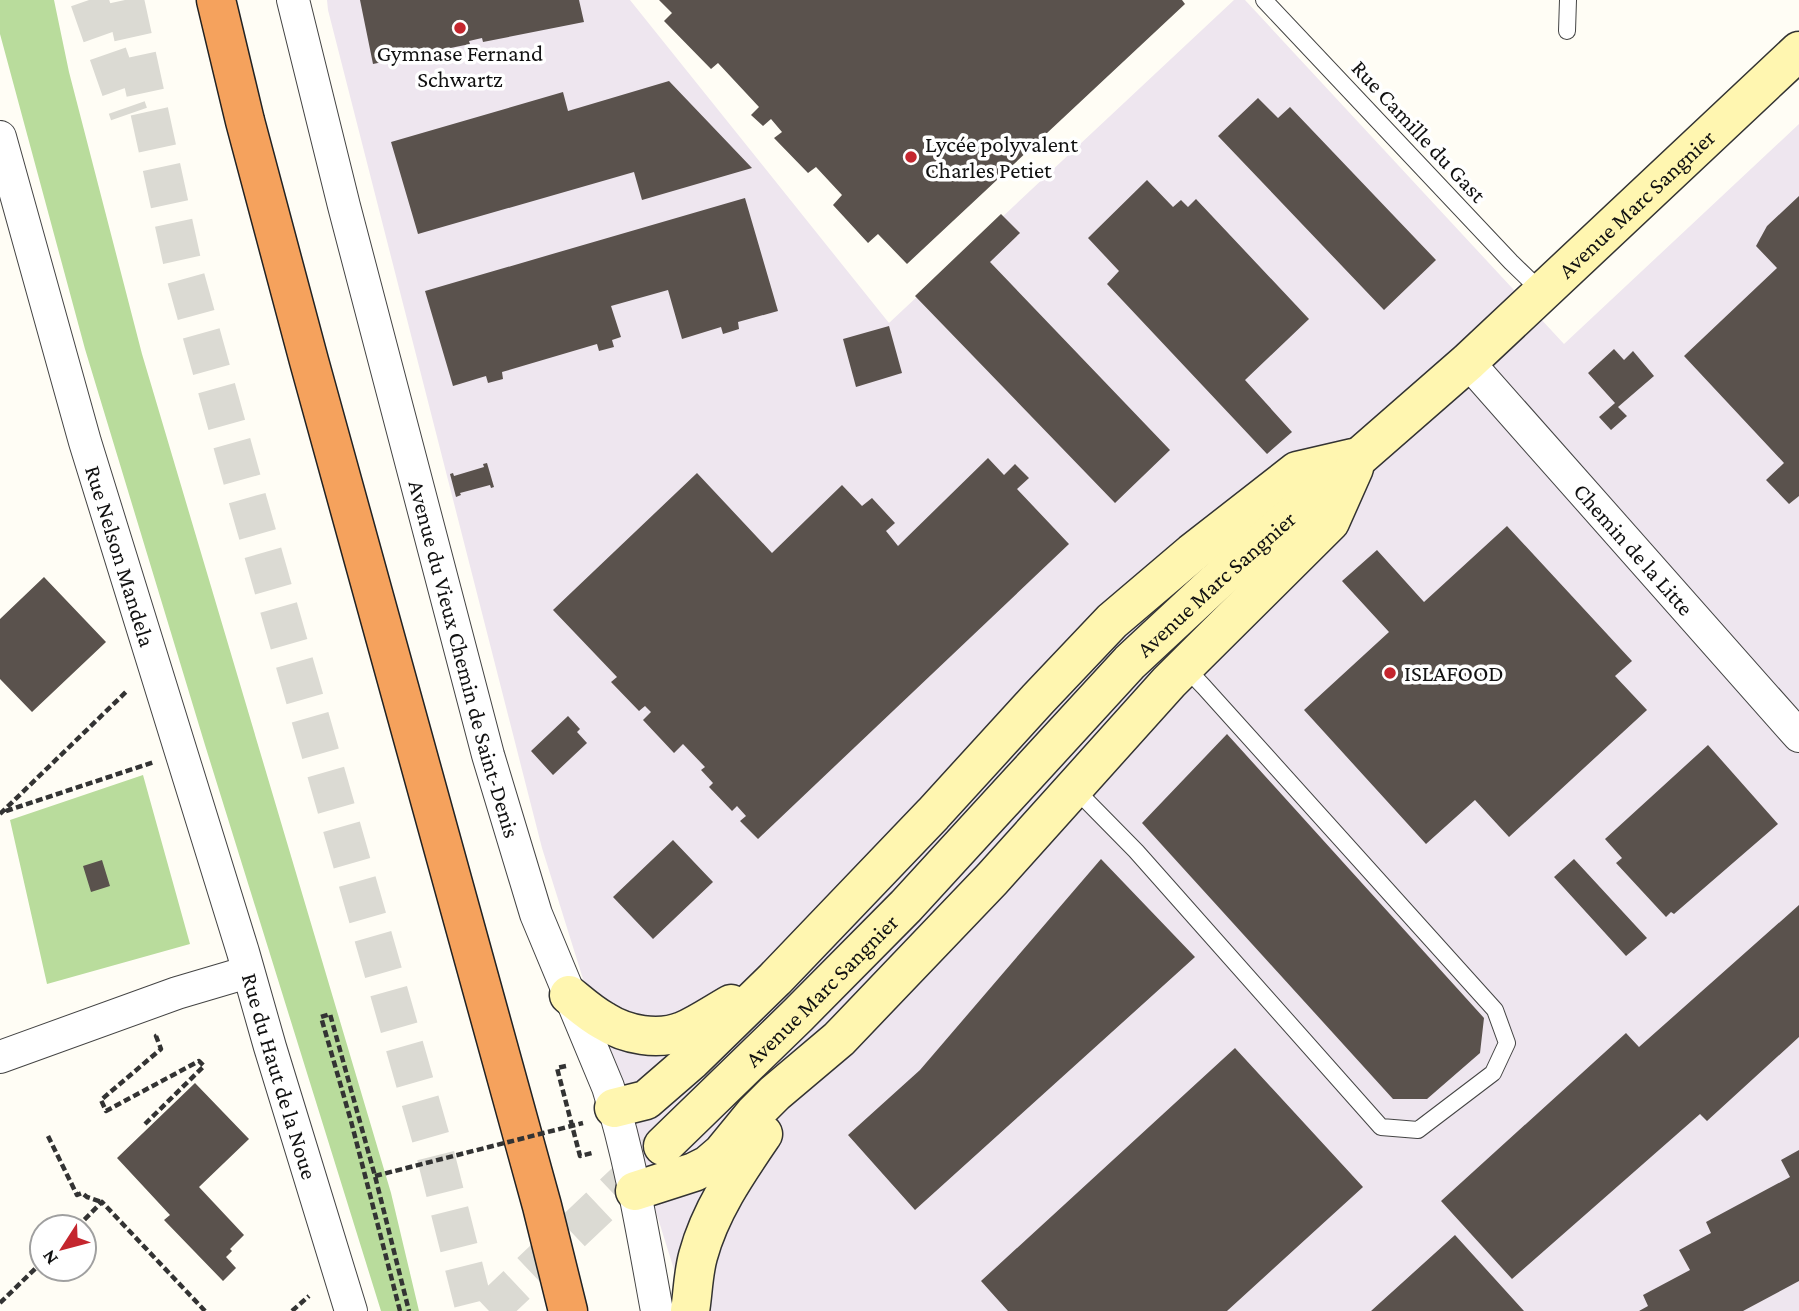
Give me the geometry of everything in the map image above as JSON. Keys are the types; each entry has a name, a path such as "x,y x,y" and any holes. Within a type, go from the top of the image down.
{"highway":[{"path":"216,0 245,121 538,1192 568,1311"}],"main road":[{"name":"Avenue Marc Sangnier","path":"663,1146 906,906 1130,662 1216,582 1468,362 1799,51"},
{"path":"690,1311 697,1259 707,1231 724,1196 768,1126 839,1040 992,879 1073,787 1185,667 1330,522 1359,457"},
{"path":"589,1118 646,1100 691,1061 775,979 933,814 1112,621 1192,553 1297,471 1359,457"},
{"path":"569,995 612,1026 649,1036 662,1036 681,1031 775,979"},
{"path":"635,1191 708,1165 775,1093 839,1040"}],"street":[{"name":"Avenue du Vieux Chemin de Saint-Denis","path":"293,0 344,206 488,755 536,914 608,1087 589,1118 635,1191 657,1311"},
{"name":"Rue Nelson Mandela","path":"0,137 85,442 248,972"},
{"name":"Chemin de la Litte","path":"1468,362 1799,736"},
{"name":"Rue du Haut de la Noue","path":"0,1057 177,993 248,972 351,1311"}],"lane":[{"name":"Rue Camille du Gast","path":"1264,0 1542,292"},
{"path":"1567,31 1568,0"},
{"path":"1073,787 1136,851 1381,1127 1418,1130 1493,1073 1507,1043 1495,1010 1185,667"}],"path":[{"path":"1,813 154,665"},
{"path":"1,813 181,754"},
{"path":"145,1124 204,1066 199,1061 106,1111 101,1100 161,1049 156,1036 181,1025 177,993"},
{"path":"400,1311 321,1017 330,1014 409,1311"},
{"path":"568,1066 557,1068 580,1156 592,1153 589,1141"},
{"path":"375,1176 589,1118"},
{"path":"48,1136 76,1195 82,1192 87,1197 102,1202 205,1311"},
{"path":"91,1213 102,1202"},
{"path":"0,1303 28,1276"},
{"path":"292,1311 309,1296"}],"shaded area":[{"path":"327,0 630,0 889,323 1234,0 1245,0 1564,344 1799,124 1799,1311 683,1311 677,1279 542,848"}],"green space":[{"path":"0,0 54,0 69,72 142,354 391,1193 419,1311 381,1311 85,349 0,34"},
{"path":"143,775 190,944 47,984 10,820"}],"building":[{"name":"Gymnase Fernand Schwartz","path":"360,0 579,0 584,22 483,42 482,38 469,41 470,44 373,64"},
{"name":"Lycée polyvalent Charles Petiet","path":"659,0 1182,0 1185,4 907,264 878,234 868,243 833,205 842,195 816,167 808,173 774,138 782,132 771,119 763,126 751,115 759,107 718,63 711,69 664,21 672,13"},
{"path":"669,81 752,168 642,200 634,172 418,234 391,142 563,92 568,111"},
{"path":"1258,98 1278,118 1290,107 1436,260 1384,310 1218,136"},
{"path":"1147,180 1173,207 1181,200 1188,207 1196,199 1309,319 1245,380 1292,432 1267,454 1107,284 1119,271 1088,238"},
{"path":"1799,196 1799,496 1789,504 1766,480 1784,463 1684,356 1777,268 1756,246 1767,226"},
{"path":"745,198 778,311 738,322 739,329 723,334 721,327 682,339 668,290 611,306 621,337 612,340 614,347 599,351 597,344 502,372 503,379 488,383 486,376 453,386 425,291"},
{"path":"1001,214 1020,233 990,262 1170,450 1115,503 915,296"},
{"path":"889,326 902,373 856,387 843,339"},
{"path":"1614,349 1624,360 1633,351 1654,376 1618,407 1627,416 1611,430 1599,417 1615,403 1588,373"},
{"path":"988,458 1004,475 1015,464 1029,478 1017,489 1069,544 758,839 740,821 746,816 737,806 732,811 709,787 713,783 701,770 705,767 683,744 674,753 643,720 651,712 645,706 639,711 611,682 617,677 553,610 697,473 772,553 842,485 862,506 872,498 895,523 886,531 898,546"},
{"path":"487,463 494,487 491,488 490,485 460,493 461,495 456,497 450,474 453,473 454,476 484,467 483,464"},
{"path":"1507,526 1632,661 1615,676 1647,710 1509,837 1475,800 1426,844 1304,710 1389,632 1342,581 1377,550 1424,602"},
{"path":"44,577 106,642 32,712 0,679 0,619"},
{"path":"568,716 580,729 577,732 587,743 553,775 531,751"},
{"path":"1227,734 1484,1018 1480,1053 1427,1099 1393,1099 1142,823"},
{"path":"1708,745 1778,824 1674,914 1671,912 1666,917 1616,863 1622,858 1605,839"},
{"path":"673,840 713,882 653,939 613,897"},
{"path":"1101,859 1195,957 915,1210 848,1135 920,1070"},
{"path":"1574,859 1647,938 1626,956 1554,877"},
{"path":"102,860 110,886 91,892 83,866"},
{"path":"1799,905 1799,1037 1707,1121 1700,1114 1512,1279 1441,1201 1626,1033 1639,1047"},
{"path":"1235,1048 1363,1187 1227,1311 1008,1311 981,1281"},
{"path":"195,1083 249,1139 199,1187 244,1235 226,1257 236,1268 223,1281 164,1220 170,1215 117,1158"},
{"path":"1799,1150 1799,1281 1743,1311 1639,1311 1648,1306 1643,1295 1690,1270 1679,1250 1711,1233 1706,1222 1790,1177 1781,1160"},
{"path":"1455,1235 1524,1311 1371,1311"}],"tunnel":[{"path":"89,0 129,114"},
{"path":"125,0 185,275 434,1149 475,1311"},
{"path":"489,1311 663,1146"}],"place":[{"name":"Gymnase Fernand Schwartz","path":"460,28"},
{"name":"Lycée polyvalent Charles Petiet","path":"911,157"},
{"name":"ISLAFOOD","path":"1390,673"}]}
